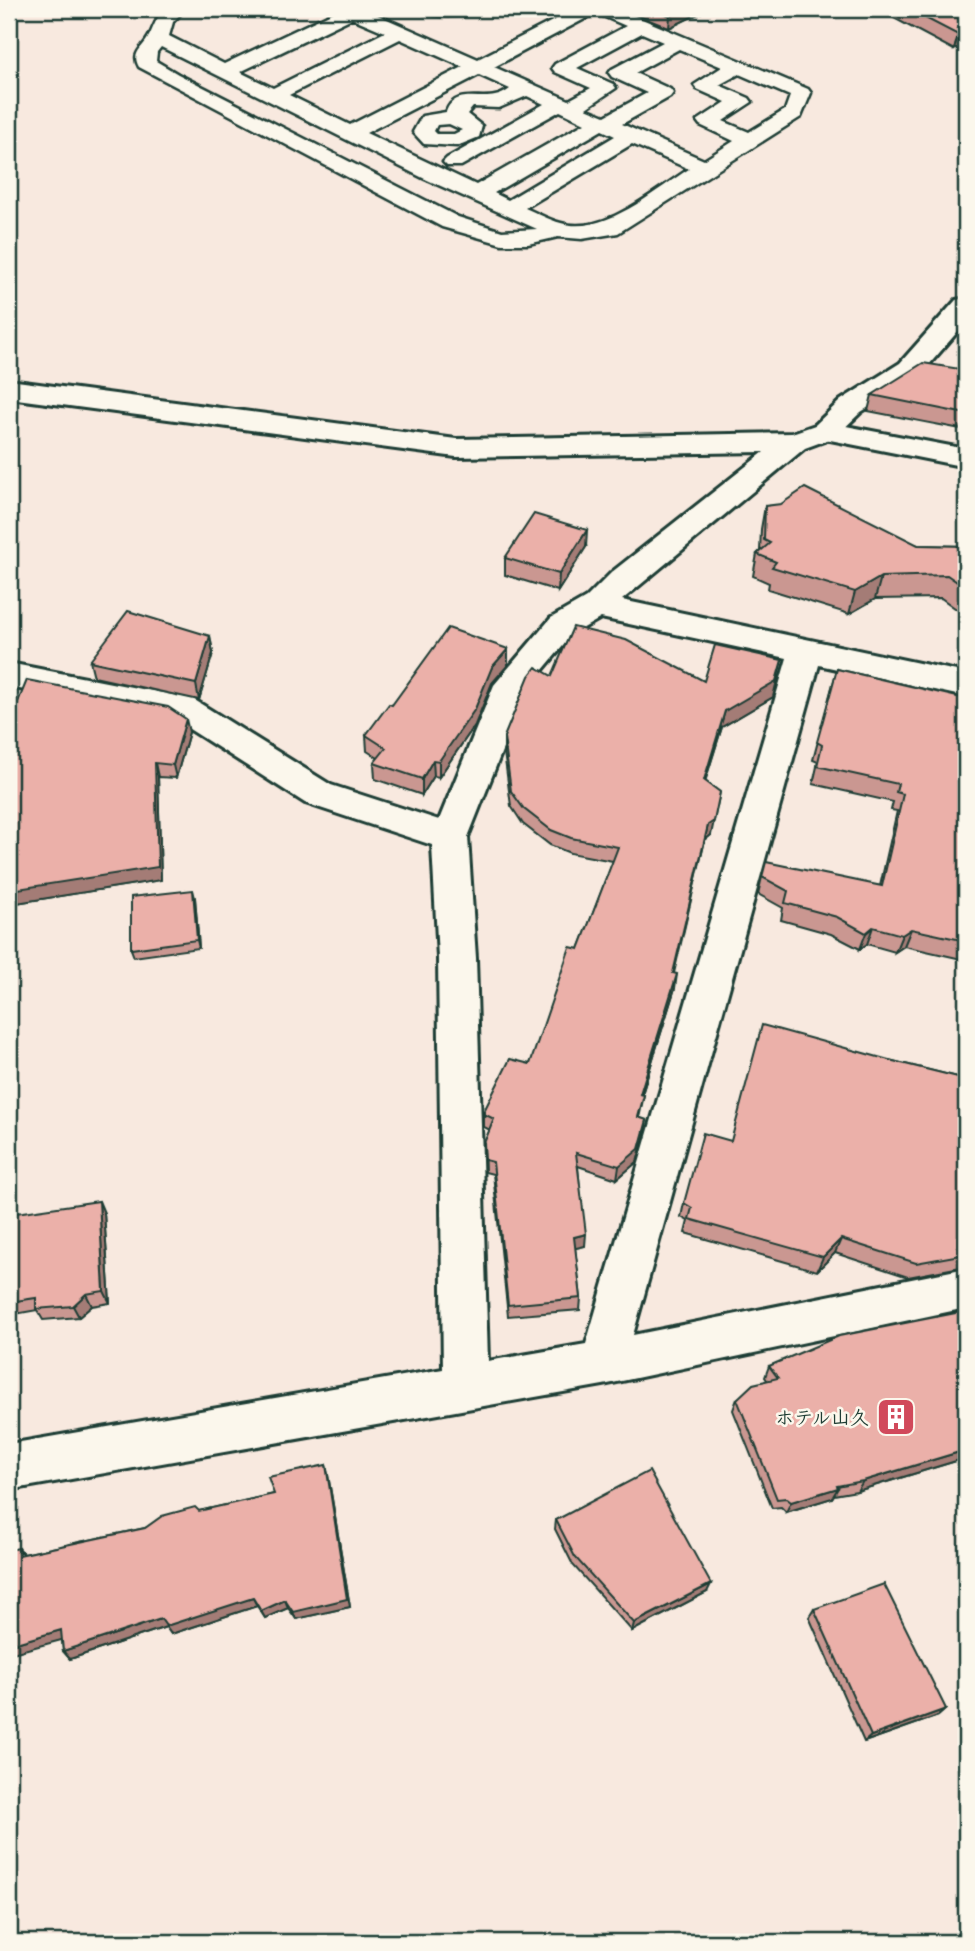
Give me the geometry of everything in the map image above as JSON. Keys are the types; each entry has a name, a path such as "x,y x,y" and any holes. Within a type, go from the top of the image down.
{"street":[{"path":"466,1386 457,958 450,837 511,685 562,626 597,606 623,580 795,442 825,431 851,406 910,369 966,306"},
{"path":"9,389 456,448 795,442"},
{"path":"825,431 966,458"},
{"path":"597,606 966,685"},
{"path":"603,1363 806,652"},
{"path":"9,675 181,708 318,794 450,837"},
{"path":"9,1467 603,1363 966,1288"}],"lane":[{"path":"176,9 164,17 159,38 146,51 146,62 171,78 450,222 494,238 523,239 557,230 582,232 610,228 794,113 801,93 602,9"},
{"path":"431,9 463,9"},
{"path":"351,133 590,9"},
{"path":"225,71 351,10 703,169"},
{"path":"433,174 515,138 564,106 606,88 562,68 642,25"},
{"path":"274,95 400,32"},
{"path":"159,38 433,174 557,230"},
{"path":"477,194 537,148 603,124 663,93 618,73 679,41"},
{"path":"738,66 704,85 742,102 707,121 749,140"},
{"path":"401,107 429,120 449,118 486,123 503,117 498,103 525,89"},
{"path":"509,208 630,136"},
{"path":"515,138 537,148"},
{"path":"572,170 595,180"}],"building":[{"path":"653,9 685,9 670,16"},
{"path":"908,9 966,9 966,32 958,35"},
{"path":"923,363 966,370 966,414 872,395"},
{"path":"805,488 918,545 966,546 966,588 947,575 881,577 855,592 772,567 776,562 757,554 770,543 764,540 765,506 781,504"},
{"path":"534,514 587,530 559,574 505,558"},
{"path":"128,611 210,636 196,684 90,661"},
{"path":"573,627 626,640 704,681 715,645 782,660 776,681 725,711 704,780 720,792 714,821 708,825 673,973 677,974 640,1094 644,1095 638,1117 647,1120 639,1149 619,1166 576,1153 586,1234 574,1237 581,1298 508,1305 493,1162 485,1160 484,1143 494,1119 484,1114 484,1111 510,1059 530,1064 570,947 579,949 618,847 571,838 551,830 524,809 511,791 504,737 529,676 536,667 552,676"},
{"path":"448,628 508,649 492,667 475,709 439,761 433,760 422,779 374,763 386,748 366,735 389,704 392,705"},
{"path":"837,669 966,699 966,941 911,929 902,935 873,927 866,933 837,917 785,903 788,891 762,877 766,862 882,886 903,794 896,792 898,784 817,766 822,745 817,742"},
{"path":"27,680 168,707 186,719 173,765 155,763 158,867 11,890 9,920 9,706 16,707"},
{"path":"193,890 197,940 131,949 131,897"},
{"path":"762,1025 966,1079 966,1254 916,1263 841,1239 823,1257 689,1219 692,1208 684,1203 703,1133 731,1141"},
{"path":"99,1201 104,1291 86,1294 73,1306 36,1309 36,1298 9,1302 9,1214"},
{"name":"ホテル山久","path":"966,1311 966,1450 863,1481 837,1486 838,1488 791,1502 786,1498 777,1499 737,1399 753,1384 778,1378 769,1366 839,1336"},
{"path":"326,1465 347,1599 293,1612 285,1600 261,1611 253,1598 166,1626 161,1619 63,1651 61,1630 9,1645 9,1550 19,1548 19,1555 145,1528 162,1516 195,1507 199,1511 274,1494 268,1477"},
{"path":"649,1471 711,1584 634,1623 575,1557 556,1520"},
{"path":"884,1584 946,1709 871,1736 814,1609"}],"place":[{"name":"ホテル山久","path":"896,1417"}]}
